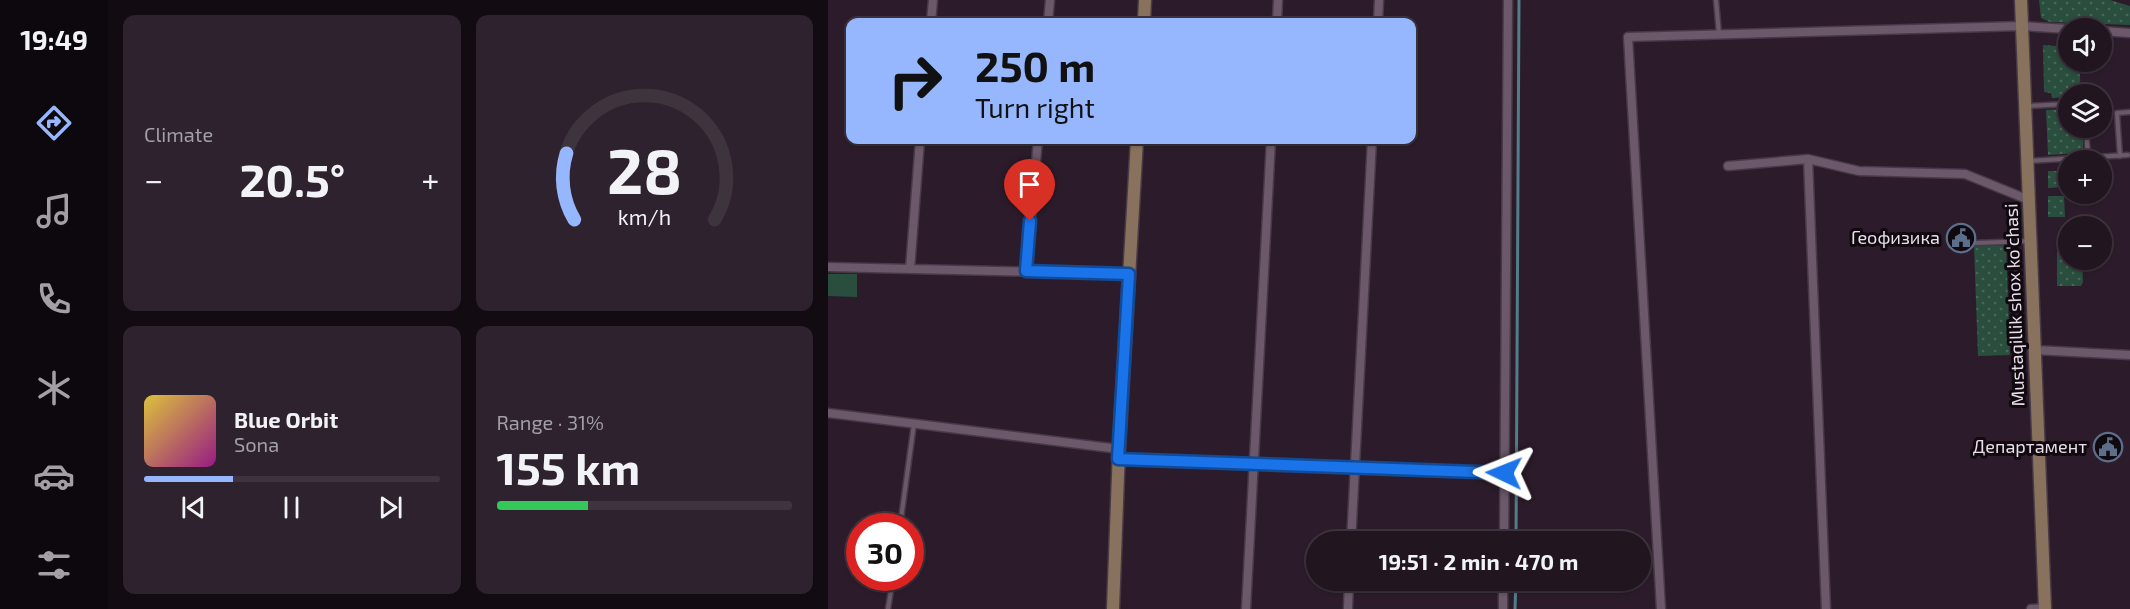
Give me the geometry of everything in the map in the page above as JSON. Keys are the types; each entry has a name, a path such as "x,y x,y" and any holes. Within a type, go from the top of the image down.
{"street":[{"path":"931,18 933,0"},
{"path":"1048,18 1050,0"},
{"path":"1144,18 1145,0"},
{"path":"1277,18 1278,0"},
{"path":"1378,18 1379,0"},
{"path":"1504,531 1508,0"},
{"name":"Mustaqillik shox ko'chasi","path":"2021,0 2045,609"},
{"path":"1661,609 1628,37 2022,26 2058,28"},
{"path":"2112,32 2130,33"},
{"path":"910,270 920,144"},
{"path":"1026,271 1038,144"},
{"path":"1113,609 1119,454 1137,144"},
{"path":"1246,609 1271,144"},
{"path":"1351,531 1372,144"},
{"path":"1808,159 1826,609"},
{"path":"1728,166 1808,159 1859,171 1965,174 2029,200"},
{"path":"828,267 1129,274"},
{"path":"2035,350 2130,355"},
{"path":"828,413 1119,454 1254,464 1504,473"},
{"path":"1348,609 1349,591"},
{"path":"1503,591 1503,609"},
{"path":"2031,609 2045,609"}],"lane":[{"path":"1716,0 1719,35"},
{"path":"2025,106 2058,104"},
{"path":"2120,156 2117,113 2130,112"},
{"path":"2112,156 2128,155"},
{"path":"2028,161 2058,159"},
{"path":"1976,243 2031,241"},
{"path":"902,513 914,424"},
{"path":"888,609 891,591"}],"green space":[{"path":"2039,0 2110,0 2130,6 2130,25 2112,24 2112,18 2058,18 2058,22 2041,18"},
{"path":"2043,45 2058,46 2058,72 2080,72 2080,84 2058,84 2058,98 2052,98 2051,93 2044,92"},
{"path":"2058,109 2058,138 2083,138 2083,150 2058,150 2058,154 2048,155 2046,110"},
{"path":"2048,171 2058,171 2058,187 2048,188"},
{"path":"2048,196 2058,196 2058,204 2064,204 2065,216 2048,217"},
{"path":"2006,245 2010,355 1978,356 1974,246"},
{"path":"2058,251 2058,270 2082,270 2083,282 2081,286 2057,286"},
{"path":"828,274 857,274 857,297 828,296"}],"waterway":[{"path":"1516,531 1519,0"},
{"path":"1515,609 1516,591"}],"place":[{"name":"Геофизика","path":"1961,238"},
{"name":"Департамент","path":"2108,447"}],"route":[{"path":"1030,221 1026,271 1129,274 1118,459 1504,473"}]}
